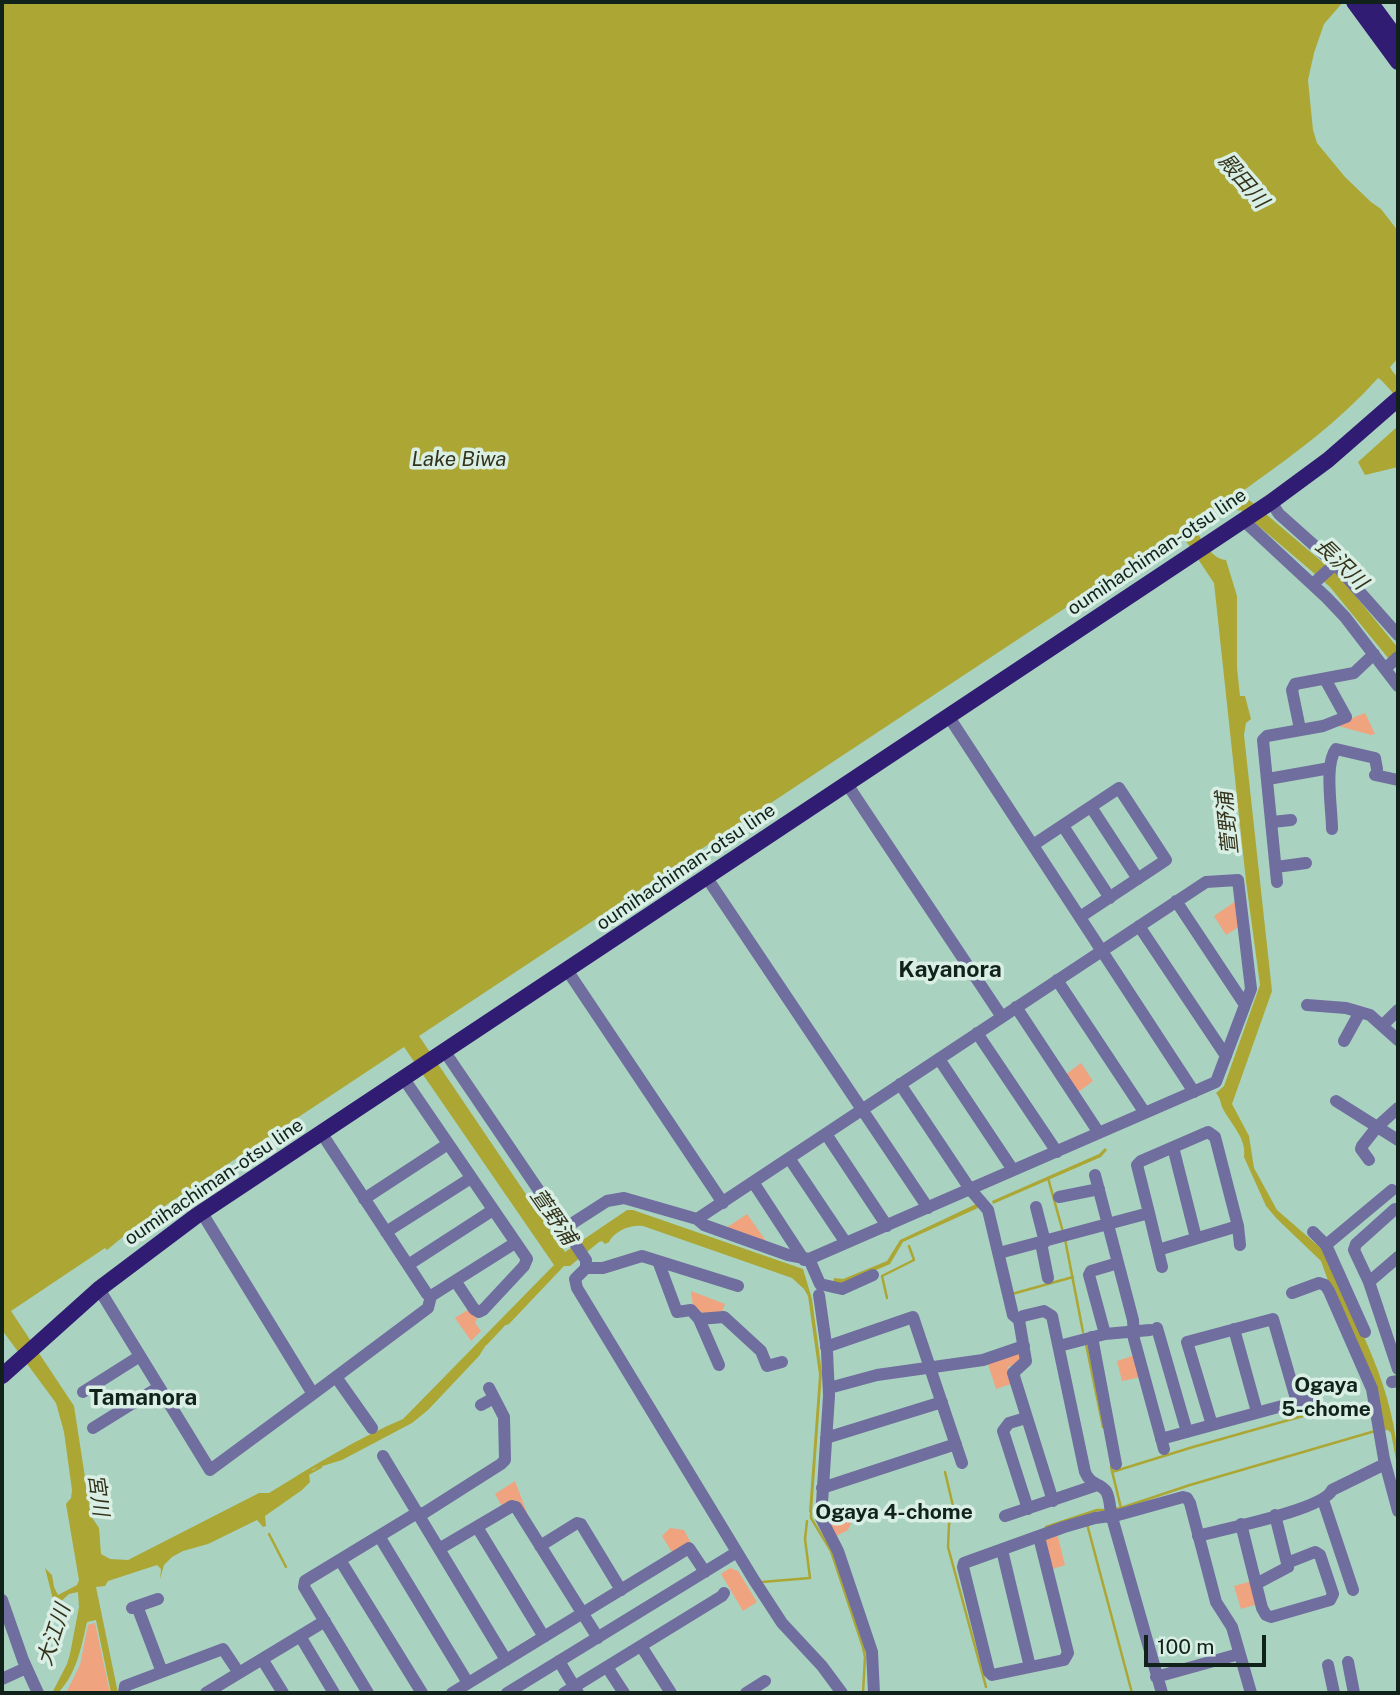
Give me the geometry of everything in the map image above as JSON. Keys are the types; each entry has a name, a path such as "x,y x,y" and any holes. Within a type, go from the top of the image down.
{"main road":[{"path":"1354,2 1398,62"},
{"path":"1370,2 1398,40"},
{"name":"oumihachiman-otsu line","path":"2,1376 99,1289 202,1213 1267,504 1328,460 1398,399"}],"street":[{"path":"1267,504 1334,565 1398,635"},
{"path":"1244,519 1315,582 1374,654 1391,663 1398,686"},
{"path":"1315,582 1334,565"},
{"path":"1300,729 1292,690 1295,684 1354,673 1374,654"},
{"path":"1277,882 1269,779 1263,740 1267,736 1323,726 1346,717 1325,679"},
{"path":"949,716 1194,1091"},
{"path":"1332,829 1329,768 1332,752 1336,749 1375,758 1376,772 1398,780"},
{"path":"1269,779 1329,768"},
{"path":"848,784 1002,1017"},
{"path":"1033,845 1119,788 1133,809 1166,860 1080,917"},
{"path":"1091,807 1139,879"},
{"path":"1272,822 1291,820"},
{"path":"1063,826 1110,898"},
{"path":"1276,867 1306,863"},
{"path":"707,878 928,1208"},
{"path":"565,1228 607,1201 624,1198 697,1219 704,1226 807,1260 1216,1082 1251,989 1238,880 1206,882 697,1219"},
{"path":"1176,901 1245,1005"},
{"path":"1139,926 1226,1056"},
{"path":"567,970 723,1203"},
{"path":"1057,980 1144,1113"},
{"path":"1307,1005 1346,1008 1370,1015 1398,1040"},
{"path":"1016,1007 1099,1133"},
{"path":"1382,1026 1398,1010"},
{"path":"1344,1041 1360,1012"},
{"path":"977,1033 1056,1152"},
{"path":"443,1054 565,1228 585,1262 603,1268 642,1256 738,1286"},
{"path":"939,1059 1013,1170"},
{"path":"410,1075 449,1144 527,1259 524,1266 484,1310 479,1312 474,1309 456,1282"},
{"path":"901,1084 970,1189 988,1210 1013,1315 1019,1320 1024,1346 1026,1361 1013,1373 1053,1500"},
{"path":"1336,1101 1398,1140"},
{"path":"1369,1160 1361,1149 1362,1146 1377,1127 1398,1108"},
{"path":"1162,1267 1137,1165 1208,1132 1215,1137 1238,1226 1240,1245"},
{"path":"322,1134 427,1294 431,1296"},
{"path":"826,1134 887,1226"},
{"path":"364,1199 449,1144"},
{"path":"1173,1147 1196,1238"},
{"path":"789,1158 846,1243"},
{"path":"1095,1175 1162,1444 1187,1432 1315,1397"},
{"path":"1398,1177 1394,1180 1390,1202 1397,1211 1356,1244 1354,1250 1394,1344 1398,1369"},
{"path":"386,1232 471,1178"},
{"path":"753,1182 807,1260 820,1284 842,1289 873,1275"},
{"path":"1059,1197 1099,1189"},
{"path":"1326,1245 1392,1190"},
{"path":"1036,1207 1048,1278"},
{"path":"408,1265 493,1210"},
{"path":"202,1213 313,1394"},
{"path":"999,1253 1149,1213"},
{"path":"1158,1250 1238,1226"},
{"path":"1313,1232 1326,1245 1365,1332"},
{"path":"99,1289 210,1470 428,1308 431,1296 515,1243"},
{"path":"1369,1282 1398,1257"},
{"path":"659,1261 677,1312 691,1310 699,1320 719,1365"},
{"path":"585,1262 575,1283 782,1623 822,1666 842,1693"},
{"path":"1116,1464 1089,1275 1091,1271 1118,1264"},
{"path":"1292,1293 1319,1283 1325,1285 1372,1389 1378,1430 1390,1458 1398,1511"},
{"path":"819,1295 829,1388 821,1518 838,1551 872,1653 874,1693"},
{"path":"1019,1320 1023,1315 1044,1311 1050,1313 1085,1472 1091,1482 1107,1493 1162,1693"},
{"path":"699,1320 724,1317 761,1351 767,1366 782,1362"},
{"path":"826,1347 913,1317 962,1464"},
{"path":"1212,1425 1187,1342 1234,1329 1273,1319 1297,1402"},
{"path":"1059,1346 1098,1336 1154,1329 1187,1432"},
{"path":"1234,1329 1257,1412"},
{"path":"829,1388 877,1375 983,1360 1024,1346"},
{"path":"83,1392 140,1356"},
{"path":"336,1377 372,1428"},
{"path":"93,1428 159,1387"},
{"path":"368,1693 304,1587 305,1581 417,1513 424,1513 505,1460 504,1417 492,1393 481,1405"},
{"path":"826,1438 942,1402"},
{"path":"1026,1418 1006,1425 1003,1431 1028,1509"},
{"path":"822,1488 956,1444"},
{"path":"383,1457 506,1660"},
{"path":"1198,1536 1305,1508 1329,1497 1332,1490 1390,1458"},
{"path":"1005,1516 1097,1485"},
{"path":"1039,1537 1068,1653 1064,1660 997,1676 989,1672 963,1567 968,1560 1111,1511 1183,1497 1190,1503 1216,1602 1232,1627 1251,1693"},
{"path":"1323,1500 1353,1590"},
{"path":"439,1549 512,1506 516,1507 598,1638"},
{"path":"1256,1584 1287,1567 1275,1516"},
{"path":"540,1546 577,1523 581,1524 621,1590"},
{"path":"1241,1524 1266,1615 1271,1617 1330,1600 1333,1594 1320,1555 1315,1552 1287,1563"},
{"path":"477,1527 544,1637"},
{"path":"379,1536 468,1683"},
{"path":"452,1693 689,1548 705,1572"},
{"path":"1002,1550 1030,1667"},
{"path":"507,1693 737,1552"},
{"path":"340,1560 422,1693"},
{"path":"559,1661 572,1691 722,1597 724,1593"},
{"path":"158,1599 135,1607 162,1672"},
{"path":"2,1600 26,1668 38,1693"},
{"path":"206,1693 228,1688 239,1673 325,1621"},
{"path":"300,1636 334,1693"},
{"path":"641,1646 671,1693"},
{"path":"124,1693 125,1686 223,1649 239,1673"},
{"path":"1156,1677 1239,1654"},
{"path":"262,1659 283,1693"},
{"path":"1348,1662 1354,1693"},
{"path":"1328,1665 1334,1693"},
{"path":"607,1667 624,1693"},
{"path":"2,1679 26,1668"},
{"path":"746,1693 765,1681"}],"shaded area":[{"path":"1365,713 1375,734 1335,725"},
{"path":"1236,901 1240,926 1226,935 1214,916"},
{"path":"1081,1063 1093,1081 1077,1093 1065,1075"},
{"path":"747,1214 766,1241 726,1228"},
{"path":"691,1291 725,1304 721,1314 706,1315 693,1306"},
{"path":"469,1309 477,1319 475,1323 481,1331 471,1341 455,1318"},
{"path":"1021,1350 1018,1363 1008,1367 1011,1384 996,1389 987,1361"},
{"path":"1135,1355 1141,1377 1122,1381 1117,1361"},
{"path":"515,1481 526,1514 516,1500 503,1508 495,1494"},
{"path":"850,1505 854,1516 848,1530 836,1536 825,1515"},
{"path":"670,1528 684,1530 691,1543 673,1554 662,1536"},
{"path":"1057,1533 1065,1565 1050,1570 1044,1544 1047,1537"},
{"path":"730,1568 738,1571 757,1602 743,1611 721,1574"},
{"path":"1252,1581 1258,1604 1241,1609 1234,1586"},
{"path":"95,1623 110,1693 66,1693 80,1665 88,1625"}],"water":[{"name":"Lake Biwa","path":"2,2 1343,2 1324,24 1314,53 1308,80 1313,130 1317,143 1345,177 1381,209 1398,231 1398,358 1390,367 1395,376 1386,383 1378,378 1330,425 1240,493 1252,503 1239,511 1228,501 1192,525 1206,547 1215,556 1226,560 1237,596 1237,668 1240,696 1245,696 1251,719 1246,723 1244,735 1272,991 1232,1104 1249,1136 1254,1168 1277,1210 1323,1250 1361,1330 1383,1384 1391,1412 1398,1470 1391,1433 1388,1430 1382,1431 1321,1261 1266,1206 1244,1157 1241,1138 1216,1093 1224,1086 1260,985 1214,583 1180,532 419,1036 565,1252 627,1210 633,1210 803,1269 812,1299 822,1373 812,1512 809,1512 819,1375 808,1296 804,1289 792,1278 643,1226 628,1227 609,1242 599,1242 570,1266 564,1266 509,1324 501,1327 491,1337 479,1356 428,1410 412,1423 342,1460 313,1469 309,1474 310,1482 302,1490 265,1516 266,1526 263,1527 257,1520 208,1544 183,1551 164,1565 160,1579 161,1569 157,1565 108,1581 105,1586 96,1587 118,1693 111,1693 96,1620 87,1622 70,1677 58,1693 52,1693 67,1664 79,1607 78,1592 69,1594 58,1604 60,1615 57,1615 45,1568 52,1575 58,1595 77,1585 79,1580 66,1504 71,1498 72,1490 64,1432 56,1403 2,1330","holes":["404,1047 554,1265 403,1419 352,1444 269,1493 259,1493 128,1560 110,1559 101,1554 99,1528 91,1516 74,1406 11,1311 105,1248 107,1250 130,1231 164,1210 166,1205"]},
{"path":"1398,426 1398,467 1365,475 1358,462"},
{"path":"1105,1148 1107,1150 1101,1157 993,1204 992,1201 1099,1154"},
{"path":"976,1204 978,1208 903,1242 890,1264 842,1285 833,1282 834,1278 843,1279 887,1261 900,1240"}],"waterway":[{"name":"殿田川","path":"1378,366 1398,388"},
{"name":"長沢川","path":"1247,507 1335,582 1398,659"},
{"path":"1048,1178 1063,1232"},
{"path":"1065,1239 1083,1332"},
{"path":"887,1298 882,1276 914,1260 909,1246"},
{"path":"1012,1294 1073,1277"},
{"path":"486,1344 503,1326"},
{"path":"1086,1344 1103,1427"},
{"path":"1112,1472 1310,1414"},
{"path":"1121,1508 1375,1431"},
{"path":"308,1474 321,1467"},
{"path":"1111,1467 1121,1508 1113,1509"},
{"path":"945,1472 953,1506 948,1547 986,1687"},
{"path":"1046,1527 1097,1510 1107,1510"},
{"path":"811,1512 811,1518 831,1551 863,1647 863,1693"},
{"path":"762,1582 810,1578 805,1539 807,1521"},
{"path":"1087,1524 1132,1693"},
{"path":"269,1534 286,1567"}],"district":[{"name":"Kayanora","path":"950,970"},
{"name":"Tamanora","path":"143,1398"},
{"name":"Ogaya 5-chome","path":"1326,1398"},
{"name":"Ogaya 4-chome","path":"894,1513"}],"water label":[{"name":"萱野浦","path":"1228,823"},
{"name":"萱野浦","path":"553,1217"},
{"name":"宮川","path":"98,1495"},
{"name":"大江川","path":"54,1635"}]}
